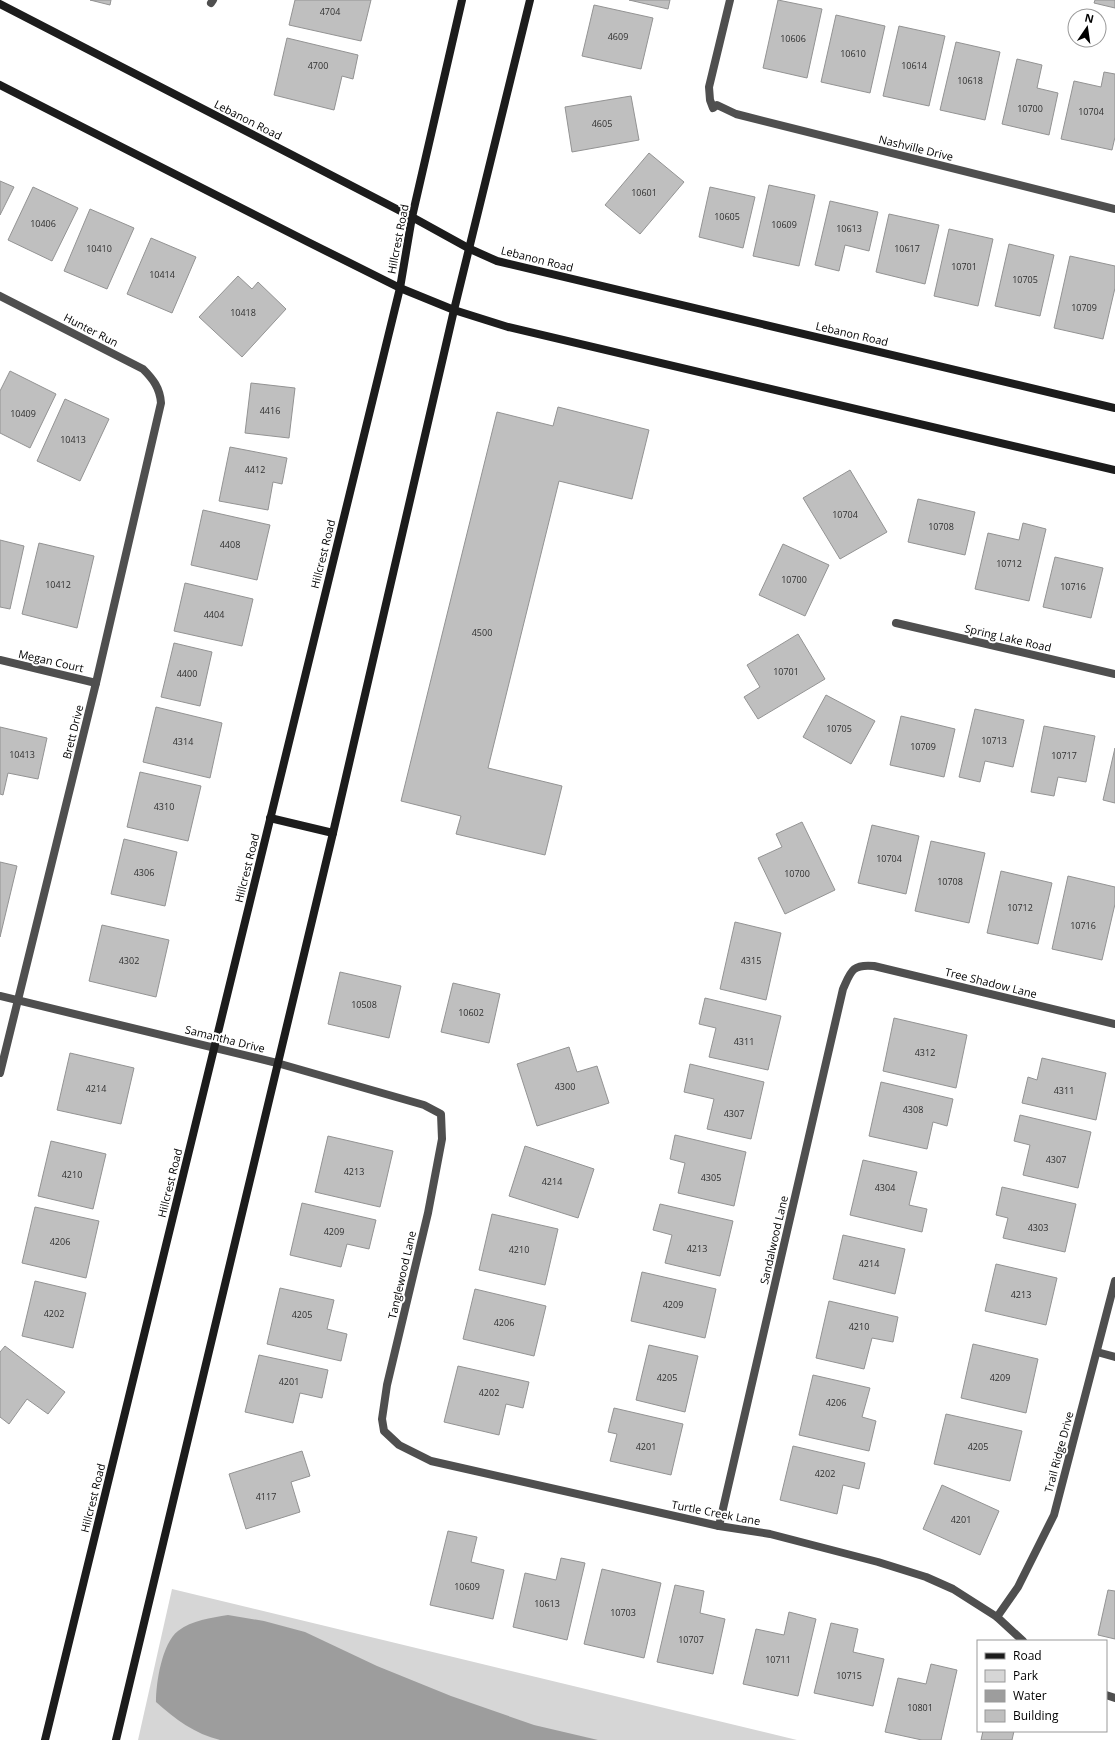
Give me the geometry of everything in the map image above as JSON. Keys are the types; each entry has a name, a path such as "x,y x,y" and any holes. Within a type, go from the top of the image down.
{"main road":[{"name":"Hillcrest Road","path":"45,1740 400,288 412,217 462,0"},
{"path":"116,1740 333,833 454,310 530,0"},
{"name":"Lebanon Road","path":"0,4 412,217 470,249 497,261 1115,408"},
{"path":"0,85 400,288 454,310 508,327 1115,470"},
{"path":"270,818 333,833"}],"street":[{"name":"Nashville Drive","path":"730,0 709,88 710,100 714,108 717,105 736,114 1115,209"},
{"name":"Hunter Run","path":"0,296 143,369 153,378 161,395"},
{"name":"Brett Drive","path":"0,1073 96,683 161,403 161,395"},
{"name":"Spring Lake Road","path":"896,623 1115,674"},
{"name":"Megan Court","path":"0,660 96,683"},
{"name":"Tree Shadow Lane","path":"861,964 1115,1024"},
{"name":"Sandalwood Lane","path":"719,1526 844,989 854,970 861,964"},
{"name":"Samantha Drive","path":"0,996 277,1063 424,1105 440,1114"},
{"name":"Tanglewood Lane","path":"391,1438 384,1431 382,1419 387,1385 428,1213 442,1139 440,1114"},
{"name":"Trail Ridge Drive","path":"997,1617 1018,1588 1054,1515 1115,1280"},
{"path":"1097,1352 1115,1357"},
{"name":"Turtle Creek Lane","path":"391,1438 399,1445 430,1461 719,1526 777,1536 878,1562 926,1577 953,1589 997,1617 1022,1640"}],"green space":[{"path":"172,1589 797,1740 138,1740"}],"water":[{"path":"228,1615 264,1621 305,1632 377,1666 451,1696 534,1725 598,1740 220,1740 202,1734 170,1714 156,1702 157,1685 161,1664 172,1637 183,1627 208,1618"}],"building":[{"path":"90,0 111,0 110,5"},
{"path":"295,0 371,0 361,41 289,25"},
{"path":"629,0 670,0 668,9"},
{"path":"778,0 822,9 807,78 763,68"},
{"path":"1095,0 1115,0 1115,8 1094,3"},
{"path":"594,5 653,18 641,69 582,56"},
{"path":"836,15 885,26 870,93 821,82"},
{"path":"899,26 945,36 929,106 883,96"},
{"path":"287,38 358,55 353,79 342,76 334,110 274,95"},
{"path":"956,42 1000,52 985,120 940,110"},
{"path":"1017,59 1042,65 1037,88 1058,93 1049,135 1002,124"},
{"path":"1104,72 1115,74 1115,137 1112,150 1061,139 1074,81 1101,87"},
{"path":"631,96 639,140 572,152 565,107"},
{"path":"649,153 684,182 640,234 605,205"},
{"path":"0,181 14,187 0,215"},
{"path":"769,185 815,195 799,266 753,256"},
{"path":"33,187 78,208 52,261 8,240"},
{"path":"710,187 755,197 743,248 699,237"},
{"path":"830,201 878,212 869,251 845,245 839,271 815,265"},
{"path":"90,209 134,228 107,289 64,271"},
{"path":"889,214 939,225 925,284 876,272"},
{"path":"949,229 993,239 978,306 934,296"},
{"path":"151,238 196,257 172,313 127,294"},
{"path":"1009,244 1054,255 1040,316 995,306"},
{"path":"1070,256 1115,266 1115,288 1103,339 1054,328"},
{"path":"238,276 252,289 258,282 286,309 242,357 199,317"},
{"path":"10,371 56,394 30,448 0,433 0,391"},
{"path":"251,383 295,388 289,438 245,433"},
{"path":"65,399 109,419 80,481 37,461"},
{"path":"558,407 649,430 632,499 559,481 488,768 562,786 545,855 456,834 461,816 401,801 497,412 553,426"},
{"path":"230,447 287,458 282,484 273,482 268,510 219,501"},
{"path":"850,470 887,532 840,559 803,498"},
{"path":"918,499 975,512 965,555 908,542"},
{"path":"203,510 270,525 257,580 191,565"},
{"path":"1023,523 1046,529 1029,601 975,589 988,533 1019,540"},
{"path":"0,540 24,546 10,609 0,607"},
{"path":"39,543 94,556 77,628 22,614"},
{"path":"783,544 829,565 805,616 759,595"},
{"path":"1055,557 1103,568 1091,618 1043,607"},
{"path":"185,583 253,599 242,646 174,631"},
{"path":"798,634 825,679 758,719 744,697 760,687 747,665"},
{"path":"174,643 212,652 200,706 161,697"},
{"path":"826,695 875,721 851,764 803,737"},
{"path":"156,707 222,723 210,778 143,762"},
{"path":"975,709 1024,720 1013,767 985,761 980,782 959,777"},
{"path":"901,716 955,729 944,777 890,765"},
{"path":"1044,726 1095,736 1086,782 1058,777 1054,796 1031,792"},
{"path":"0,727 47,738 38,779 8,773 3,795 0,794"},
{"path":"1115,748 1115,803 1103,800"},
{"path":"140,772 201,786 188,841 127,827"},
{"path":"802,822 835,890 785,914 758,858 782,847 776,834"},
{"path":"872,825 919,836 906,894 858,883"},
{"path":"124,839 177,852 165,906 111,894"},
{"path":"931,841 985,853 969,923 915,911"},
{"path":"0,862 17,866 0,937"},
{"path":"1001,871 1052,883 1038,944 987,933"},
{"path":"1068,876 1115,887 1115,904 1102,960 1052,949"},
{"path":"735,922 781,933 766,1000 720,989"},
{"path":"102,925 169,940 156,997 89,981"},
{"path":"340,972 401,986 389,1038 328,1024"},
{"path":"453,983 500,994 489,1043 441,1032"},
{"path":"705,998 781,1016 768,1070 709,1057 716,1028 699,1024"},
{"path":"894,1018 967,1035 956,1088 883,1071"},
{"path":"569,1047 577,1072 597,1066 609,1103 537,1126 517,1064"},
{"path":"70,1053 134,1068 121,1124 57,1110"},
{"path":"1042,1058 1106,1073 1096,1120 1022,1103 1028,1077 1037,1080"},
{"path":"690,1064 764,1082 751,1139 707,1129 714,1099 684,1092"},
{"path":"881,1082 953,1099 947,1126 933,1122 927,1149 869,1136"},
{"path":"1020,1115 1091,1132 1078,1188 1023,1175 1030,1145 1014,1141"},
{"path":"675,1135 746,1152 734,1206 678,1193 685,1163 670,1159"},
{"path":"328,1136 393,1151 380,1207 315,1192"},
{"path":"51,1141 106,1154 93,1209 38,1196"},
{"path":"525,1146 594,1169 578,1218 509,1196"},
{"path":"863,1160 917,1172 909,1205 927,1209 922,1232 850,1215"},
{"path":"1002,1187 1076,1204 1065,1252 1003,1238 1008,1218 996,1215"},
{"path":"302,1203 376,1220 369,1249 347,1244 341,1267 290,1255"},
{"path":"660,1204 733,1221 720,1276 665,1263 672,1235 653,1230"},
{"path":"35,1207 99,1221 86,1278 22,1263"},
{"path":"492,1214 558,1229 545,1285 479,1270"},
{"path":"843,1235 905,1249 895,1294 833,1279"},
{"path":"996,1264 1057,1278 1046,1325 985,1311"},
{"path":"642,1272 716,1289 705,1338 631,1321"},
{"path":"35,1281 86,1293 73,1348 22,1336"},
{"path":"280,1288 334,1300 327,1329 347,1334 341,1361 267,1344"},
{"path":"475,1289 546,1306 534,1356 463,1339"},
{"path":"829,1301 898,1317 893,1342 872,1338 864,1369 816,1358"},
{"path":"973,1344 1038,1359 1026,1413 961,1398"},
{"path":"649,1345 698,1356 685,1412 636,1400"},
{"path":"5,1346 65,1392 48,1414 27,1399 9,1424 0,1417 0,1352"},
{"path":"259,1355 328,1370 322,1398 300,1393 293,1423 245,1412"},
{"path":"458,1366 529,1382 523,1408 506,1404 499,1435 444,1422"},
{"path":"813,1375 870,1388 862,1417 876,1421 869,1451 799,1435"},
{"path":"614,1408 683,1424 671,1475 610,1461 617,1434 608,1432"},
{"path":"946,1414 1022,1431 1010,1481 934,1464"},
{"path":"793,1446 865,1463 859,1489 843,1485 837,1514 780,1500"},
{"path":"302,1451 310,1476 291,1482 300,1512 246,1529 229,1474"},
{"path":"942,1485 999,1511 980,1555 923,1529"},
{"path":"448,1531 477,1537 471,1562 504,1570 493,1619 430,1605"},
{"path":"561,1558 585,1563 567,1640 513,1627 525,1573 556,1580"},
{"path":"602,1569 661,1583 644,1658 584,1644"},
{"path":"675,1585 704,1591 700,1613 725,1619 713,1674 657,1662"},
{"path":"1108,1590 1115,1591 1115,1639 1098,1635"},
{"path":"789,1612 816,1619 798,1696 743,1684 756,1629 784,1635"},
{"path":"831,1623 858,1629 853,1652 884,1659 873,1706 814,1693"},
{"path":"931,1664 957,1670 941,1740 922,1740 885,1732 898,1678 926,1684"},
{"path":"983,1732 1014,1732 1012,1740 981,1740"}]}
